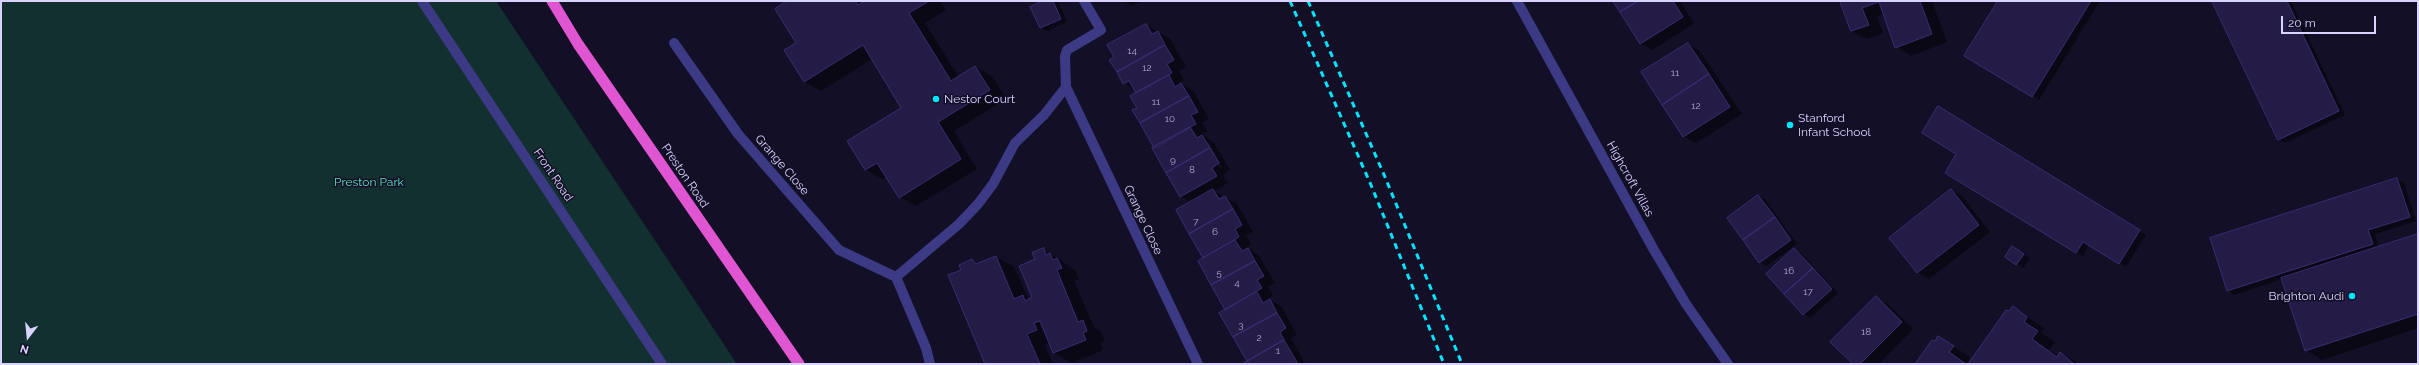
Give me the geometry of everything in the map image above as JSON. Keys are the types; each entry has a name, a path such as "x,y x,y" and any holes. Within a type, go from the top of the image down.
{"highway":[{"name":"Preston Road","path":"552,1 578,44 799,364"}],"street":[{"name":"Front Road","path":"422,1 662,364"},
{"name":"Grange Close","path":"1084,1 1101,30 1067,50 1065,56 1066,87 1198,364"},
{"name":"Highcroft Villas","path":"1517,1 1654,250 1686,304 1728,364"},
{"name":"Grange Close","path":"674,43 738,134 839,250 896,277"},
{"path":"930,364 926,348 896,277 959,224 978,204 993,184 1015,143 1044,115 1066,87"}],"green space":[{"name":"Preston Park","path":"1,1 496,1 737,364 1,364"}],"building":[{"name":"Nestor Court","path":"787,1 855,1 858,5 865,1 929,1 909,13 951,81 975,66 990,90 938,122 961,159 899,198 877,163 865,170 847,141 901,108 863,45 804,82 784,50 796,43 775,9"},
{"path":"1043,1 1053,1 1061,19 1040,28 1030,7"},
{"path":"1613,1 1638,1 1620,12"},
{"path":"1638,1 1673,1 1683,17 1640,44 1620,12"},
{"path":"1840,1 1920,1 1932,34 1895,48 1879,2 1862,8 1869,25 1851,31"},
{"path":"1998,1 2091,1 2032,97 1964,56"},
{"path":"2212,1 2287,1 2339,111 2278,140"},
{"path":"1146,24 1152,34 1158,31 1165,45 1117,72 1109,60 1114,57 1107,45"},
{"path":"1688,43 1709,74 1662,105 1641,72"},
{"path":"1165,45 1174,60 1167,64 1172,73 1136,93 1129,81 1123,84 1117,72"},
{"path":"1709,74 1730,107 1683,137 1662,105"},
{"path":"1169,75 1175,87 1181,83 1189,96 1140,123 1132,110 1137,108 1130,96"},
{"path":"1189,96 1198,112 1191,115 1196,124 1154,148 1140,123"},
{"path":"1938,106 2140,230 2119,264 2083,242 2076,253 1945,173 1956,154 1922,133"},
{"path":"1190,127 1197,138 1202,135 1210,148 1166,173 1152,148"},
{"path":"1210,148 1219,163 1212,168 1217,176 1180,197 1166,173"},
{"path":"2397,178 2410,217 2368,230 2373,244 2227,291 2210,238"},
{"path":"1213,189 1219,199 1225,196 1233,209 1189,234 1176,210"},
{"path":"1951,189 1979,225 1917,273 1889,238"},
{"path":"1758,195 1775,217 1743,240 1727,218"},
{"path":"1233,209 1242,225 1235,229 1239,237 1203,258 1189,234"},
{"path":"1775,217 1791,240 1759,263 1743,240"},
{"name":"Brighton Audi","path":"2418,234 2418,314 2305,351 2281,278"},
{"path":"1235,240 1242,251 1248,248 1255,261 1211,285 1198,261"},
{"path":"2012,246 2024,254 2016,265 2005,257"},
{"path":"1044,248 1046,255 1050,253 1053,260 1057,258 1062,268 1057,270 1078,322 1083,320 1087,331 1083,333 1086,340 1053,353 1040,321 1034,323 1037,330 1027,334 1040,364 985,364 948,275 961,270 959,265 972,259 976,264 996,256 1014,299 1023,295 1025,301 1032,297 1019,266 1035,259 1032,253"},
{"path":"1794,248 1813,268 1784,294 1766,274"},
{"path":"1255,261 1264,276 1257,280 1262,288 1225,310 1211,285"},
{"path":"1813,268 1832,289 1803,315 1784,294"},
{"path":"1257,292 1263,303 1270,299 1277,313 1233,337 1219,313"},
{"path":"1876,296 1902,322 1860,364 1853,364 1830,342"},
{"path":"2013,306 2027,317 2024,322 2038,331 2032,339 2057,357 2060,352 2074,364 1968,364 2006,310 2009,311"},
{"path":"1277,313 1286,328 1280,332 1284,340 1247,361 1233,337"},
{"path":"1938,336 1954,346 1949,352 1966,364 1915,364 1932,340 1935,341"},
{"path":"1284,340 1298,364 1242,364 1247,361"}],"railway":[{"path":"1290,1 1371,185 1444,364"},
{"path":"1308,1 1385,177 1462,364"}],"place":[{"name":"Nestor Court","path":"936,99"},
{"name":"Stanford Infant School","path":"1790,125"},
{"name":"Brighton Audi","path":"2352,296"}]}
